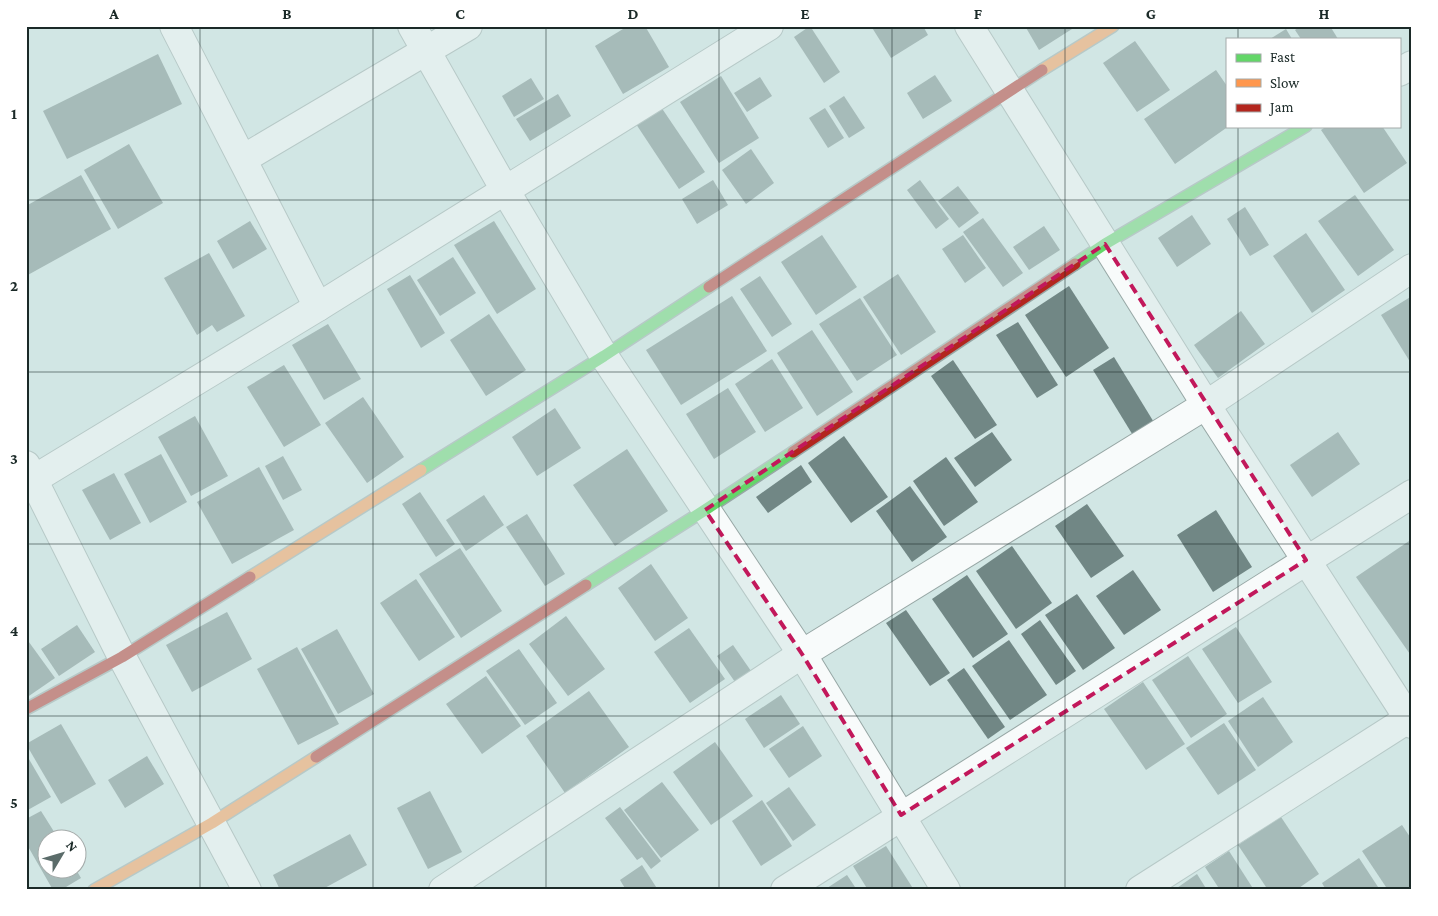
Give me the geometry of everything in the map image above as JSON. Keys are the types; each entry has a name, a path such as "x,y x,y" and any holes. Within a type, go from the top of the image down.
{"street":[{"path":"174,26 318,307"},
{"path":"412,26 505,190 604,356 802,654 946,890"},
{"path":"243,159 468,26"},
{"path":"247,890 122,657 28,476 318,307 769,26"},
{"path":"969,26 1206,404 1410,722 1140,890"},
{"path":"26,709 122,657 604,356 1009,90 1113,26"},
{"path":"1400,71 1412,65"},
{"path":"94,890 212,823 705,510 1105,244 1303,128"},
{"path":"443,890 802,654 1206,404 1412,268"},
{"path":"785,890 1412,494"}],"highlighted area":[{"path":"1105,244 1306,560 901,815 802,654 705,510"}],"building":[{"path":"628,26 645,26 669,67 623,94 595,46"},
{"path":"810,26 840,72 824,83 794,37"},
{"path":"871,26 923,26 928,35 891,58"},
{"path":"1025,26 1070,26 1072,29 1039,50"},
{"path":"1301,26 1330,26 1337,38 1300,38 1295,30"},
{"path":"1286,29 1291,38 1272,38"},
{"path":"1135,41 1170,90 1137,112 1103,63"},
{"path":"158,54 182,104 67,159 43,111"},
{"path":"1216,70 1226,85 1226,128 1175,164 1144,119"},
{"path":"935,75 952,101 923,119 907,93"},
{"path":"721,76 759,138 719,163 680,102"},
{"path":"760,77 772,96 747,112 734,93"},
{"path":"531,78 544,99 514,117 502,96"},
{"path":"558,94 571,116 530,141 516,119"},
{"path":"844,96 865,128 849,138 829,106"},
{"path":"661,107 705,172 679,189 636,124"},
{"path":"825,108 844,138 828,148 809,118"},
{"path":"1324,128 1383,128 1407,163 1364,193 1321,130"},
{"path":"129,144 163,203 118,229 84,170"},
{"path":"751,149 774,183 746,204 722,170"},
{"path":"81,175 111,229 26,276 26,206"},
{"path":"713,180 728,205 697,224 682,199"},
{"path":"920,180 949,219 936,229 907,190"},
{"path":"958,186 979,213 959,228 938,201"},
{"path":"1355,195 1394,250 1358,276 1318,221"},
{"path":"1245,207 1269,245 1250,256 1227,219"},
{"path":"1192,215 1211,244 1177,267 1158,238"},
{"path":"983,218 1023,273 1003,287 963,232"},
{"path":"250,221 267,249 233,269 217,241"},
{"path":"494,221 536,289 497,314 454,245"},
{"path":"1044,226 1060,250 1029,270 1013,247"},
{"path":"1306,233 1345,290 1312,313 1273,256"},
{"path":"822,235 857,287 816,315 781,262"},
{"path":"963,235 986,268 965,283 942,249"},
{"path":"209,253 245,316 217,332 212,325 197,335 164,278"},
{"path":"453,257 476,293 440,316 417,280"},
{"path":"898,274 936,332 901,355 863,297"},
{"path":"410,275 445,333 421,348 387,289"},
{"path":"760,276 792,324 772,337 740,289"},
{"path":"1069,286 1109,348 1066,377 1025,315"},
{"path":"732,296 767,351 681,405 646,350"},
{"path":"1412,296 1412,365 1381,315"},
{"path":"860,298 897,355 857,381 819,324"},
{"path":"1241,311 1265,344 1218,378 1194,345"},
{"path":"489,314 526,370 486,396 450,340"},
{"path":"1018,322 1058,385 1037,398 996,335"},
{"path":"328,324 361,379 324,400 292,345"},
{"path":"812,330 853,392 817,416 777,353"},
{"path":"1114,357 1155,424 1134,437 1093,370"},
{"path":"772,359 803,408 765,432 735,384"},
{"path":"953,360 997,425 975,439 931,376"},
{"path":"284,365 321,425 284,447 247,387"},
{"path":"728,388 756,432 714,459 686,414"},
{"path":"363,397 404,457 367,483 325,423"},
{"path":"555,408 581,448 537,476 512,437"},
{"path":"195,416 228,476 191,496 158,437"},
{"path":"992,432 1012,460 975,487 954,458"},
{"path":"1338,432 1360,464 1312,497 1290,465"},
{"path":"844,436 888,497 851,523 808,463"},
{"path":"627,449 668,511 615,546 573,485"},
{"path":"161,454 187,502 150,523 124,474"},
{"path":"283,456 302,490 283,500 265,466"},
{"path":"946,457 978,502 944,526 913,481"},
{"path":"801,465 812,482 768,513 756,497"},
{"path":"259,467 294,530 232,564 197,502"},
{"path":"114,473 141,523 110,540 82,490"},
{"path":"910,486 947,537 912,562 876,511"},
{"path":"420,492 455,544 436,557 402,504"},
{"path":"484,495 504,525 466,551 446,520"},
{"path":"1087,504 1124,556 1091,578 1055,526"},
{"path":"1216,510 1252,567 1213,592 1177,535"},
{"path":"527,514 565,574 545,586 506,527"},
{"path":"1412,539 1412,657 1356,577"},
{"path":"1012,546 1052,603 1016,629 976,571"},
{"path":"460,548 502,611 461,638 419,574"},
{"path":"651,564 688,618 655,641 618,588"},
{"path":"1133,570 1161,610 1124,635 1096,596"},
{"path":"967,575 1008,634 973,658 932,599"},
{"path":"416,579 455,637 419,661 380,603"},
{"path":"1077,594 1115,648 1083,670 1045,615"},
{"path":"906,610 950,673 930,686 886,623"},
{"path":"227,612 252,659 192,692 166,645"},
{"path":"566,616 605,669 568,696 529,644"},
{"path":"1040,620 1076,671 1056,685 1021,634"},
{"path":"77,625 95,652 59,676 41,649"},
{"path":"1236,627 1272,682 1238,703 1202,649"},
{"path":"689,628 725,679 690,703 654,652"},
{"path":"337,629 374,694 338,714 301,649"},
{"path":"26,638 55,678 26,698"},
{"path":"1009,640 1047,695 1010,720 972,666"},
{"path":"733,645 751,671 735,682 717,656"},
{"path":"297,647 339,724 298,745 257,669"},
{"path":"519,649 557,703 525,725 486,671"},
{"path":"1188,656 1227,714 1191,738 1152,680"},
{"path":"964,668 1005,727 988,739 947,680"},
{"path":"486,676 521,726 482,754 446,704"},
{"path":"1143,682 1185,744 1146,770 1104,709"},
{"path":"589,691 629,747 565,793 526,736"},
{"path":"781,695 800,724 764,748 745,719"},
{"path":"1263,697 1293,742 1258,767 1228,721"},
{"path":"1224,723 1256,770 1218,795 1186,748"},
{"path":"61,724 96,784 61,804 26,744"},
{"path":"803,726 822,756 789,778 769,749"},
{"path":"715,742 753,796 711,825 673,772"},
{"path":"26,754 51,797 26,811"},
{"path":"147,756 164,784 125,808 108,780"},
{"path":"662,782 699,830 661,858 624,810"},
{"path":"789,787 816,825 793,841 766,803"},
{"path":"430,791 462,852 428,869 397,808"},
{"path":"762,800 792,846 761,866 732,821"},
{"path":"620,807 661,861 651,869 642,857 637,860 605,818"},
{"path":"41,811 52,828 38,828 38,864 26,843 26,819"},
{"path":"1281,817 1319,874 1296,890 1268,890 1238,845"},
{"path":"1402,825 1412,840 1412,890 1388,890 1362,851"},
{"path":"350,834 367,865 321,890 280,890 273,875"},
{"path":"886,846 914,890 868,890 853,866"},
{"path":"1229,851 1254,890 1220,890 1205,867"},
{"path":"1359,858 1380,890 1326,890 1322,883"},
{"path":"642,865 658,890 626,890 620,880"},
{"path":"1197,874 1207,890 1174,890"},
{"path":"847,875 857,890 824,890"},
{"path":"46,878 81,878 61,890 53,890"}],"traffic: fast":[{"path":"1075,264 1105,244 1303,128"},
{"path":"421,470 604,356 709,287"},
{"path":"586,585 793,452"}],"traffic: slow":[{"path":"1042,70 1113,26"},
{"path":"250,577 421,470"},
{"path":"94,890 212,823 316,757"}],"traffic: jam":[{"path":"709,287 1042,70"},
{"path":"793,452 1075,264"},
{"path":"26,709 122,657 250,577"},
{"path":"316,757 586,585"}]}
